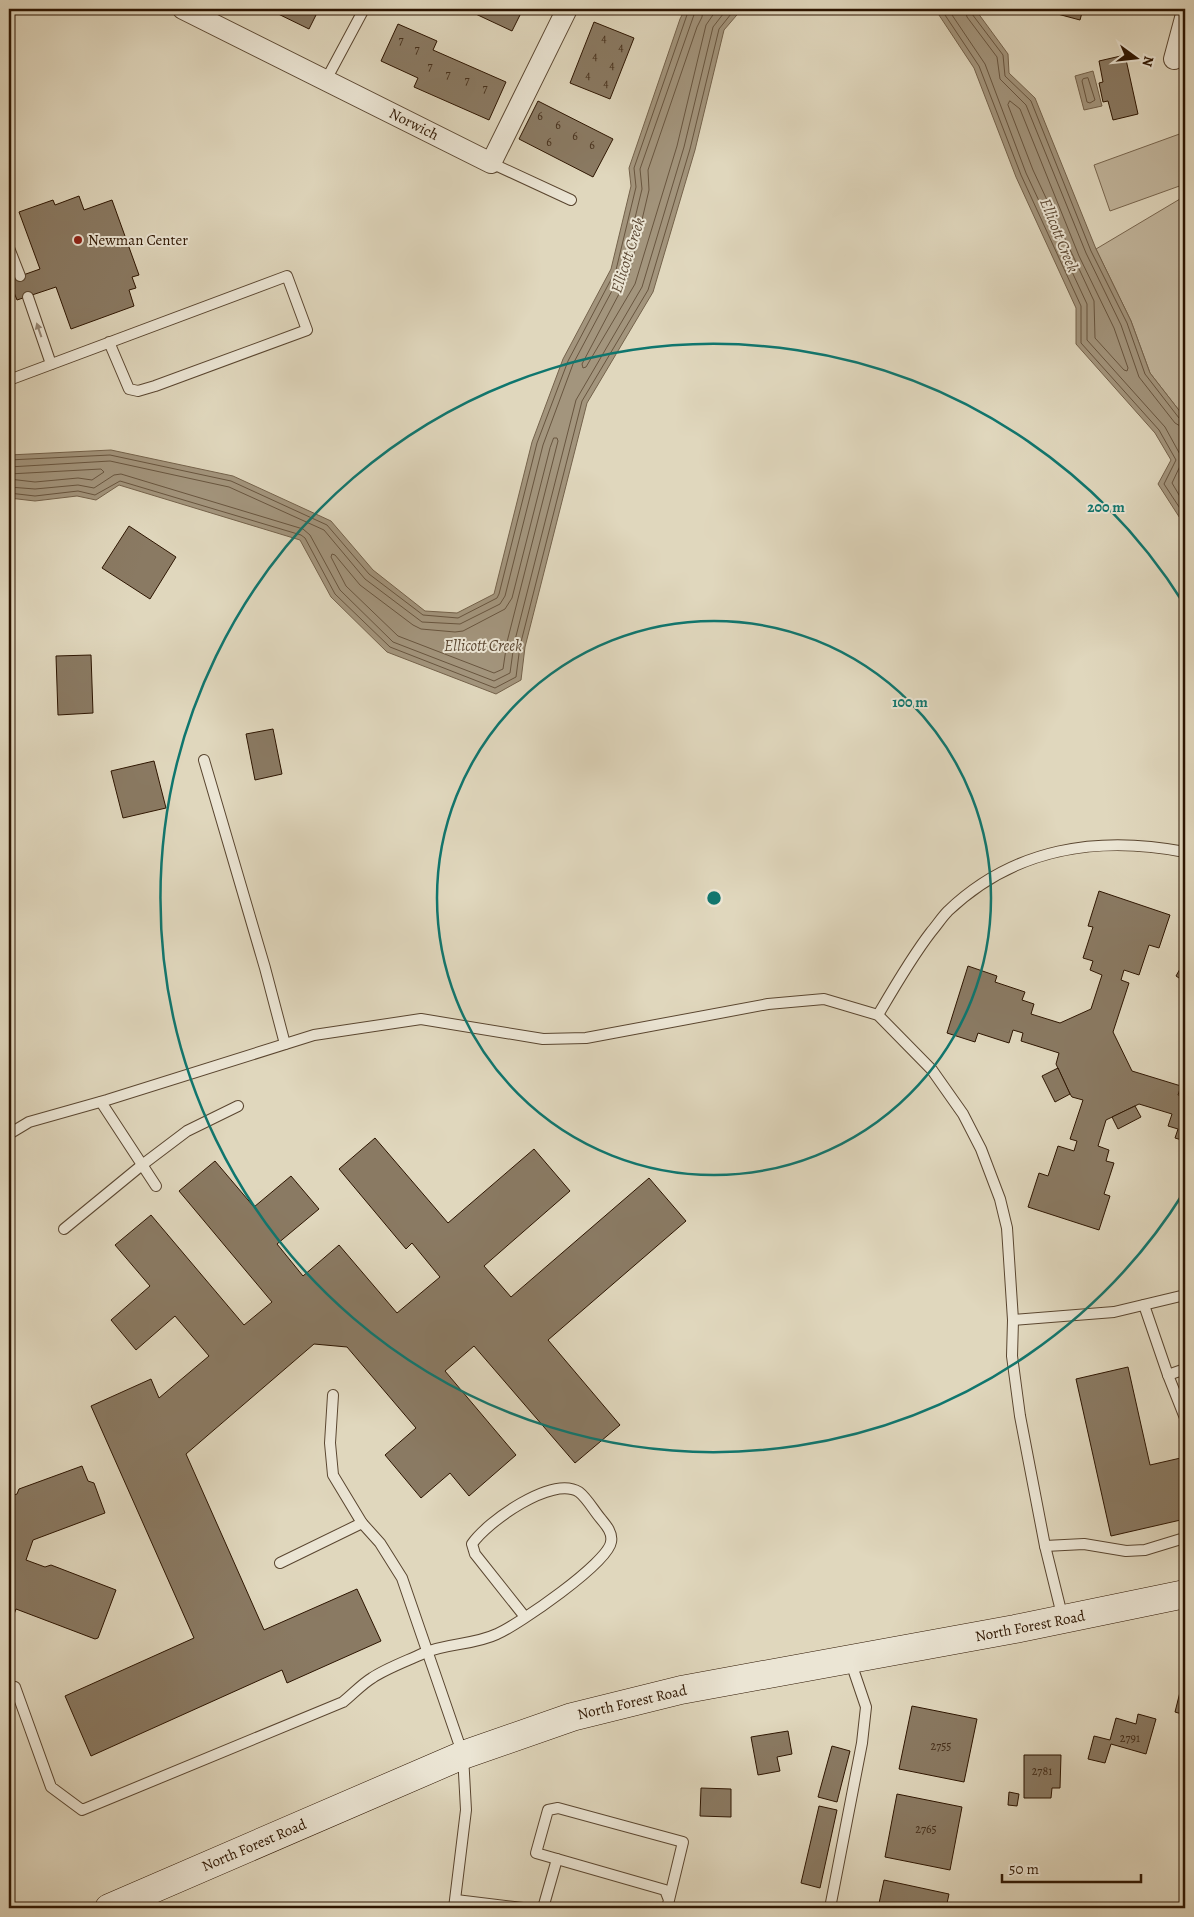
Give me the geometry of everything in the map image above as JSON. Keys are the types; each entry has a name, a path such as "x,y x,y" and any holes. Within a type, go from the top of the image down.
{"street":[{"name":"Norwich","path":"183,9 490,163"},
{"path":"490,163 567,9"},
{"path":"1174,59 1185,18"},
{"name":"North Forest Road","path":"109,1908 463,1755 516,1735 608,1706 690,1688 1064,1620 1185,1594"}],"lane":[{"path":"326,80 364,9"},
{"path":"490,163 571,200"},
{"path":"9,248 20,276"},
{"path":"9,380 109,342 287,276 307,330 138,391 129,389 109,342"},
{"path":"28,297 51,364"},
{"path":"204,760 265,968 285,1044"},
{"path":"878,1015 912,957 947,911 981,884 1007,868 1037,856 1069,849 1118,844 1165,848 1185,852"},
{"path":"9,1134 29,1122 101,1102 314,1035 421,1019 544,1039 586,1038 768,1004 824,999 878,1015 932,1070 963,1114 981,1149 1000,1199 1007,1228 1013,1320 1012,1356 1020,1416 1045,1546 1064,1620"},
{"path":"101,1102 156,1186"},
{"path":"64,1229 187,1131 238,1106"},
{"path":"1013,1320 1114,1312 1185,1295"},
{"path":"1144,1305 1185,1418"},
{"path":"1168,1375 1185,1369"},
{"path":"333,1395 330,1443 333,1475 362,1523 380,1543 402,1578 463,1755 466,1810 455,1904 523,1908"},
{"path":"9,1690 15,1687 51,1787 82,1810 343,1702 372,1678 427,1652 477,1641 497,1634 525,1617 566,1588 605,1555 611,1542 609,1529 579,1493 567,1488 540,1493 512,1508 479,1534 472,1544 475,1554 525,1617"},
{"path":"280,1563 362,1523"},
{"path":"1045,1546 1084,1544 1126,1551 1145,1550 1180,1539"},
{"path":"830,1908 862,1743 866,1707 850,1659"},
{"path":"558,1808 683,1842 668,1904 665,1890 536,1853 548,1810 558,1808"},
{"path":"543,1908 557,1859"}],"shaded area":[{"path":"1185,132 1185,184 1110,211 1094,165"},
{"path":"1185,196 1185,418 1150,373 1131,321 1096,249"}],"water":[{"name":"Ellicott Creek","path":"685,9 742,9 724,30 695,150 653,292 587,403 525,647 521,680 496,694 387,652 331,597 300,540 119,485 96,500 77,496 35,501 9,498 9,455 111,450 233,476 331,521 373,570 425,611 457,613 494,594 532,442 563,359 611,269 631,186 629,168"},
{"name":"Ellicott Creek","path":"935,9 975,9 1008,54 1009,73 1035,98 1096,249 1131,321 1150,373 1185,418 1185,526 1158,484 1171,460 1155,433 1076,344 1076,308 1016,177 974,68"},
{"path":"1093,71 1102,106 1084,110 1075,76"}],"building":[{"path":"268,9 319,9 309,29"},
{"path":"465,9 523,9 512,31"},
{"path":"1050,9 1083,9 1080,20 1050,12"},
{"path":"594,22 634,38 610,99 570,83"},
{"path":"398,24 437,41 433,50 506,82 489,120 414,87 418,78 381,61"},
{"path":"1125,55 1138,114 1113,120 1108,101 1103,102 1099,83 1103,82 1099,61"},
{"path":"538,101 613,139 593,177 519,139"},
{"name":"Newman Center","path":"79,196 84,210 112,200 139,275 132,277 136,288 129,290 134,306 71,329 56,287 17,300 9,280 40,269 19,212 53,200 55,205"},
{"path":"129,526 176,557 150,599 102,568"},
{"path":"91,655 93,713 58,715 56,656"},
{"path":"273,729 282,774 255,780 246,734"},
{"path":"154,761 166,808 123,818 111,771"},
{"path":"1099,891 1170,915 1159,948 1149,945 1139,975 1124,970 1121,980 1129,983 1113,1032 1132,1071 1181,1086 1178,1095 1185,1097 1185,1141 1175,1138 1178,1129 1168,1126 1172,1114 1139,1104 1106,1120 1098,1146 1109,1150 1106,1161 1114,1163 1104,1194 1110,1196 1099,1230 1028,1207 1039,1173 1048,1176 1058,1146 1074,1151 1077,1141 1070,1139 1083,1100 1072,1097 1070,1094 1056,1064 1059,1053 1021,1041 1023,1033 1013,1030 1009,1043 978,1033 975,1042 947,1033 968,966 997,976 995,982 1025,992 1022,1000 1034,1004 1031,1014 1060,1023 1091,1009 1102,975 1090,970 1093,961 1083,958 1093,927 1088,926"},
{"path":"1185,960 1185,982 1176,976"},
{"path":"1058,1068 1070,1094 1055,1102 1042,1076"},
{"path":"1135,1106 1141,1117 1118,1129 1112,1117"},
{"path":"375,1138 448,1223 534,1149 570,1191 484,1266 511,1297 649,1178 686,1221 548,1340 620,1425 575,1463 474,1346 445,1371 516,1455 469,1496 450,1473 421,1498 385,1455 416,1428 347,1347 314,1344 186,1454 264,1630 357,1589 381,1641 287,1683 282,1670 91,1756 65,1696 194,1638 91,1406 151,1379 159,1398 209,1356 175,1316 136,1350 111,1320 150,1286 115,1245 151,1215 244,1325 272,1302 179,1191 215,1161 254,1207 291,1176 319,1209 277,1244 303,1276 339,1245 397,1313 440,1277 412,1243 406,1249 339,1169"},
{"path":"1128,1367 1150,1465 1185,1457 1185,1519 1111,1536 1076,1379"},
{"path":"82,1466 88,1481 94,1483 105,1513 33,1540 26,1560 45,1567 51,1565 116,1590 98,1638 95,1639 16,1609 9,1628 9,1497 17,1494 19,1489"},
{"path":"1182,1684 1185,1684 1185,1715 1175,1712"},
{"path":"912,1706 977,1719 964,1782 899,1769"},
{"path":"1138,1714 1156,1719 1146,1754 1111,1744 1105,1763 1088,1759 1094,1736 1110,1740 1116,1718 1136,1724"},
{"path":"788,1731 792,1754 777,1757 780,1771 758,1775 751,1737"},
{"path":"832,1746 850,1751 837,1802 818,1797"},
{"path":"1024,1755 1061,1755 1060,1788 1052,1788 1051,1798 1024,1798"},
{"path":"701,1788 731,1789 731,1817 700,1816"},
{"path":"1009,1792 1019,1794 1017,1806 1008,1805"},
{"path":"897,1794 962,1807 950,1870 885,1857"},
{"path":"819,1806 837,1810 820,1888 801,1883"},
{"path":"884,1880 949,1894 946,1908 878,1908"}],"place":[{"name":"Newman Center","path":"78,240"}]}
